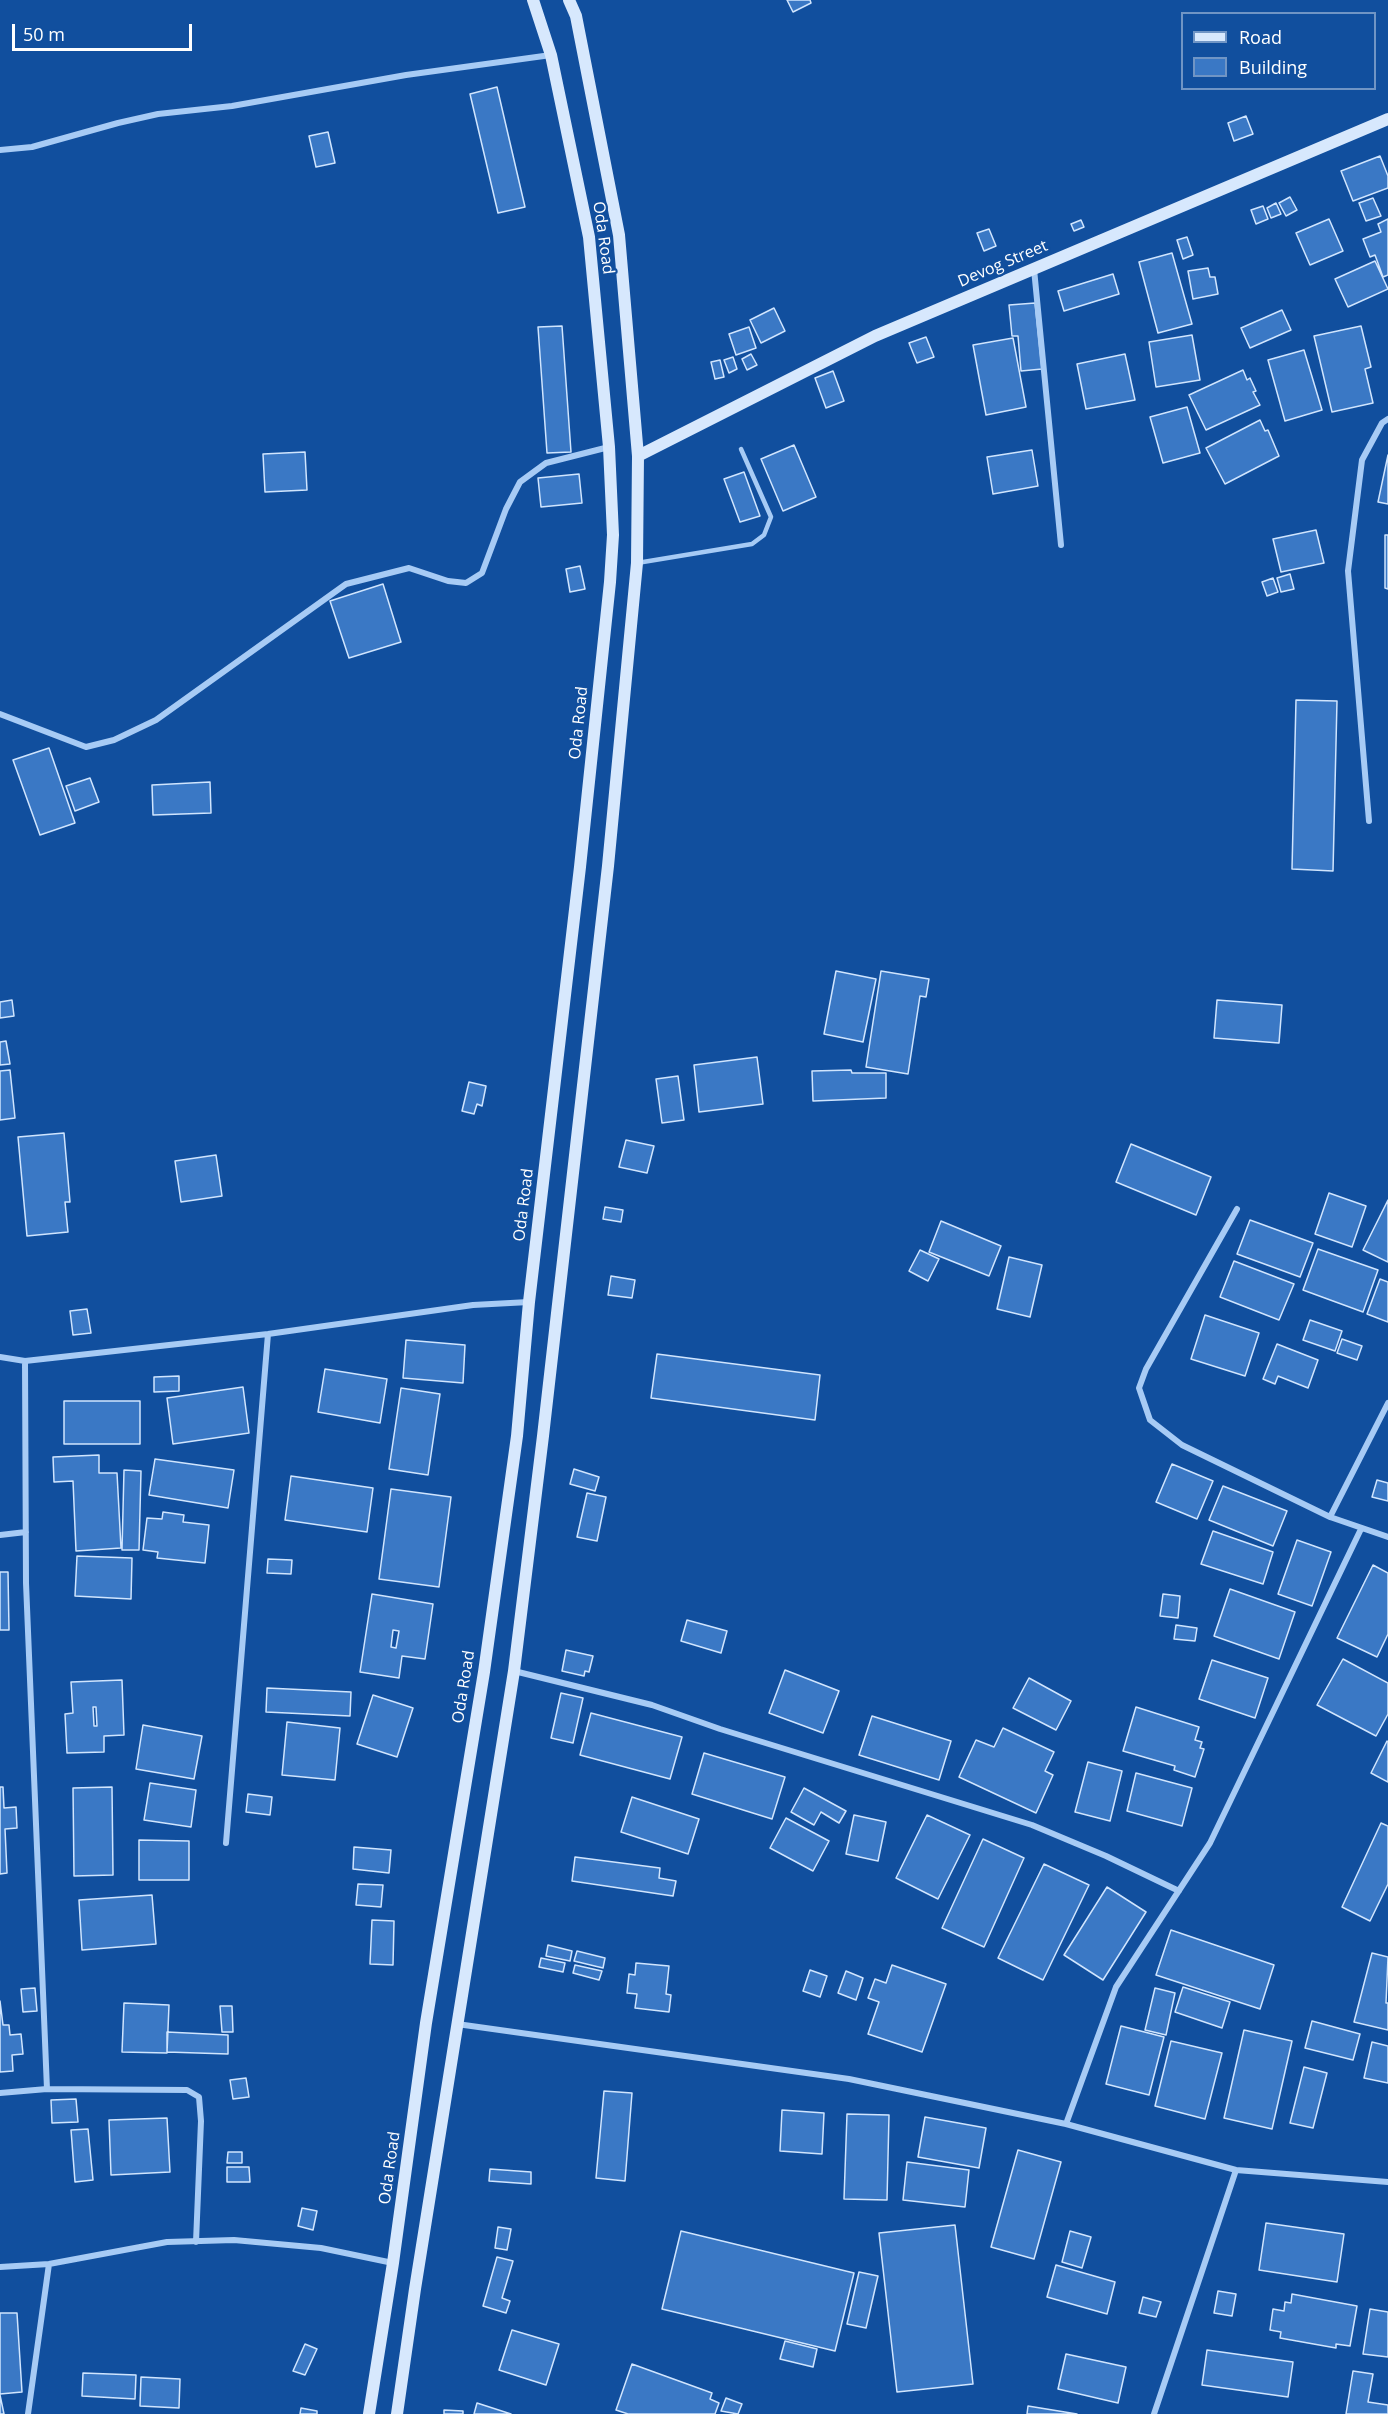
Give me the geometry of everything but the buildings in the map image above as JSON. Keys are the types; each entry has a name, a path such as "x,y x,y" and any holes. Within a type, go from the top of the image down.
{"street":[{"name":"Oda Road","path":"369,2414 393,2263 426,2023 484,1672 517,1436 529,1302 580,867 610,582 613,535 609,447 589,237 551,55 533,0"},
{"name":"Oda Road","path":"397,2414 514,1671 608,866 637,564 638,456 619,235 576,16 569,0"},
{"path":"0,150 32,147 158,114 232,106 406,75 551,55"},
{"name":"Devog Street","path":"638,456 876,336 1388,119"},
{"path":"1034,269 1061,545"},
{"path":"1369,821 1347,571 1362,460 1382,423 1388,419"},
{"path":"0,714 86,747 114,740 156,720 346,584 409,568 448,581 466,583 482,573 506,509 520,482 546,463 609,447"},
{"path":"1237,1209 1146,1369 1139,1388 1150,1419 1182,1445 1330,1517 1388,1537"},
{"path":"0,1357 25,1361 268,1334 473,1305 529,1302"},
{"path":"226,1843 268,1334"},
{"path":"25,1361 26,1532 47,2089"},
{"path":"1330,1517 1388,1403"},
{"path":"1066,2124 1116,1987 1210,1843 1361,1528"},
{"path":"0,1535 26,1532"},
{"path":"514,1671 652,1706 1032,1825 1106,1856 1179,1891"},
{"path":"457,2024 849,2079 1066,2124 1236,2170 1388,2182"},
{"path":"0,2094 47,2089 187,2090 199,2097 201,2121 196,2242"},
{"path":"1154,2414 1236,2170"},
{"path":"0,2267 50,2264 167,2242 234,2240 321,2248 393,2263"},
{"path":"28,2414 50,2264"}],"lane":[{"path":"637,564 752,544 764,535 771,517 741,449"}]}
